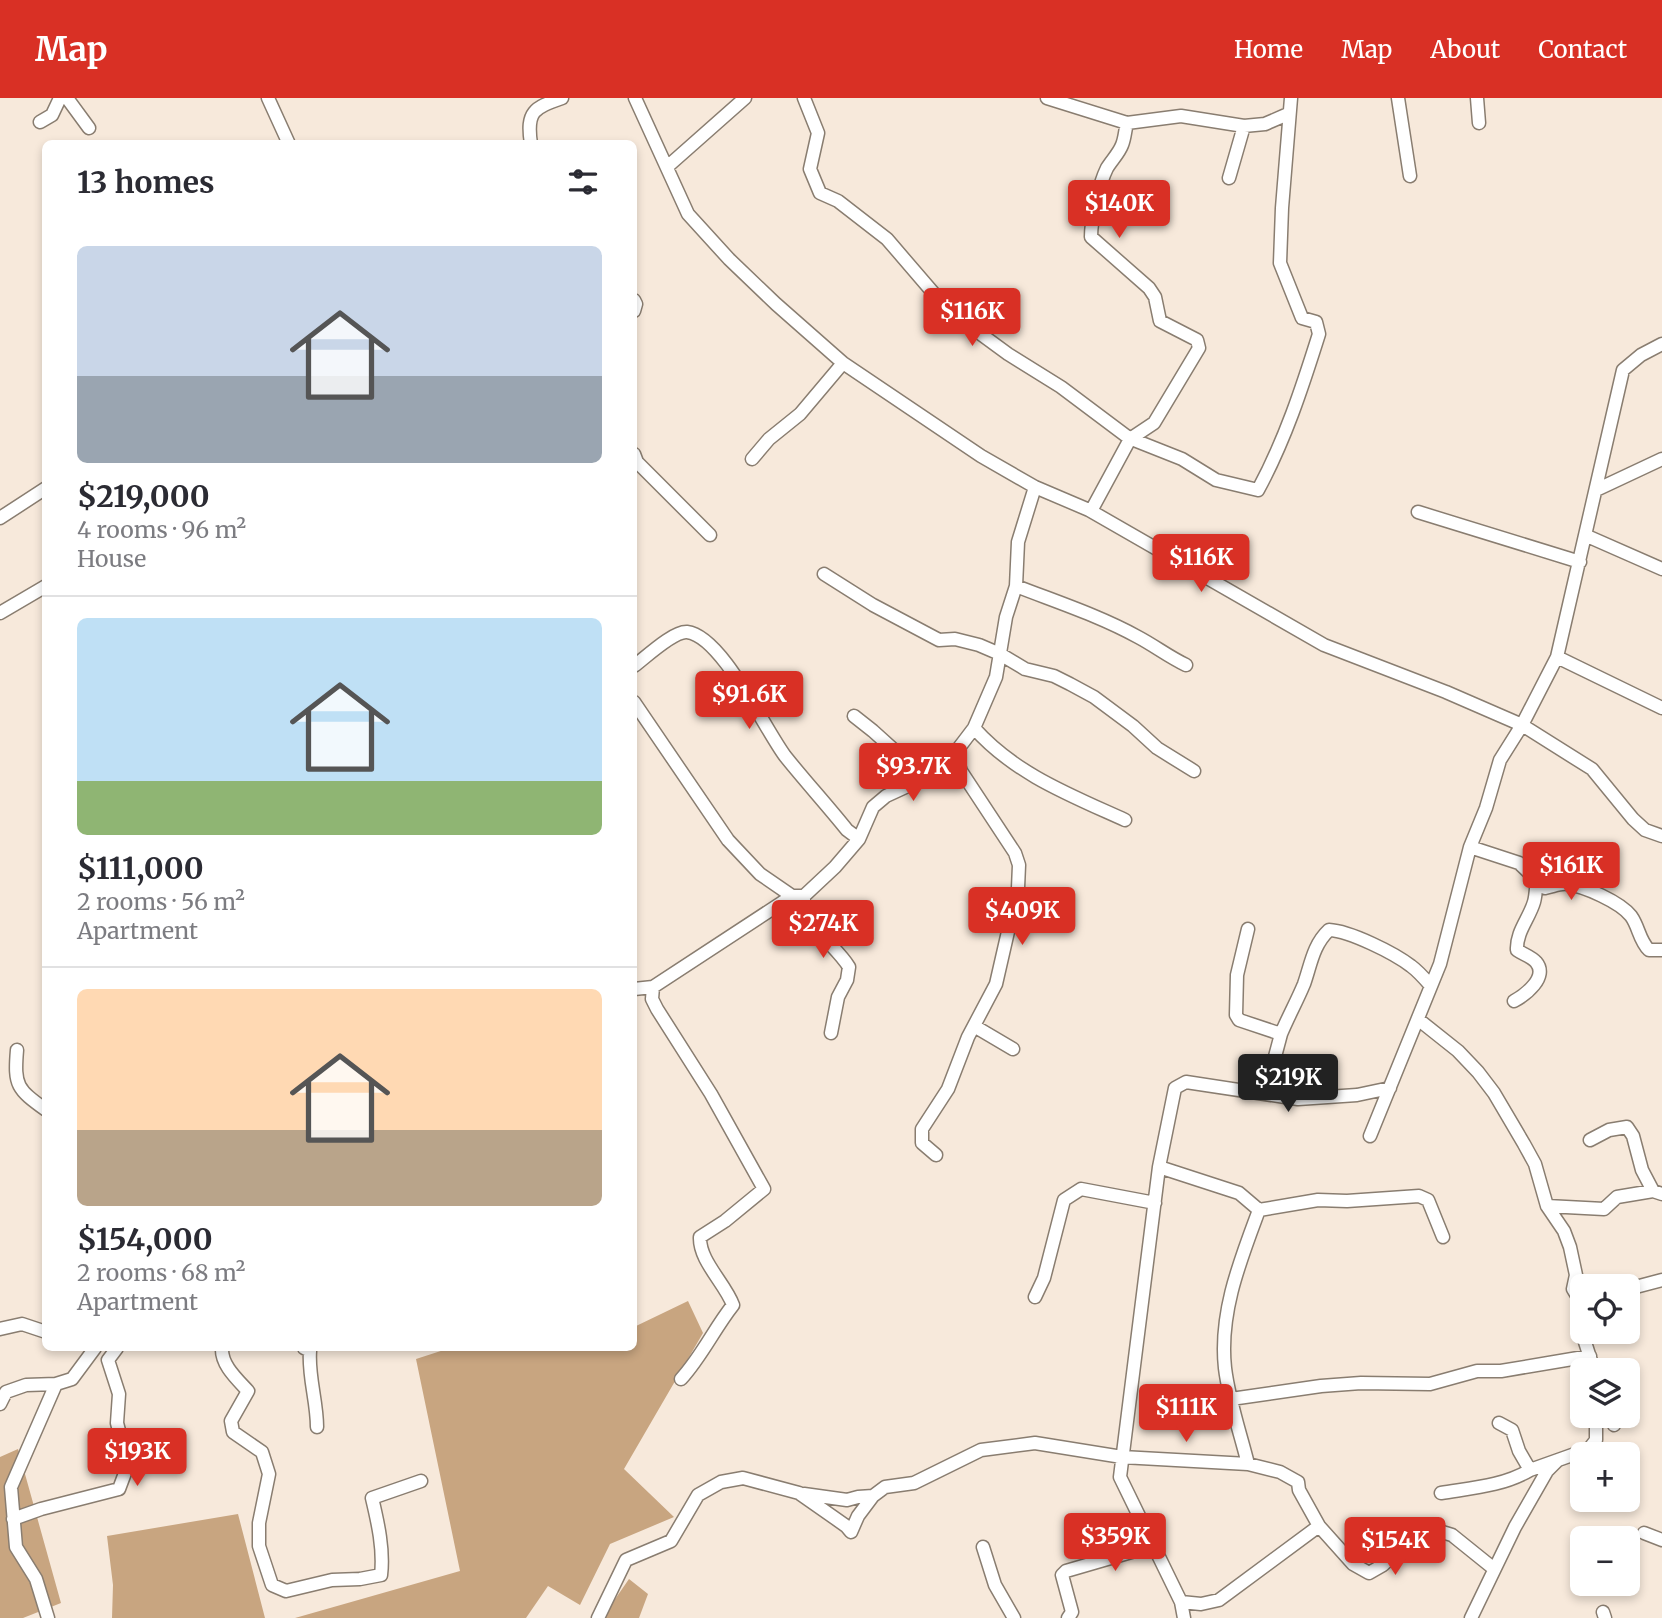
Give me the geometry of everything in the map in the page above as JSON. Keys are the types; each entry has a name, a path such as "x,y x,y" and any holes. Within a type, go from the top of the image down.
{"street":[{"path":"40,122 52,115 60,98"},
{"path":"67,98 89,128"},
{"path":"268,98 287,140"},
{"path":"531,140 530,116 536,108 562,98"},
{"path":"635,98 688,214 776,304 844,363 981,456 1035,487 1091,511 1324,645 1446,692 1522,725 1592,769 1633,819 1645,830 1662,836"},
{"path":"667,167 745,98"},
{"path":"804,98 818,133 810,169 820,193 838,201 887,239 948,310 1130,438 1182,459 1216,480 1258,490 1277,455 1292,417 1319,334 1316,322 1302,318 1280,263 1291,98"},
{"path":"1047,98 1127,123 1181,116 1244,126 1265,124 1288,114"},
{"path":"1398,98 1410,176"},
{"path":"1477,98 1479,122"},
{"path":"1091,511 1130,438 1154,423 1199,348 1197,340 1160,321 1155,297 1149,288 1091,237 1091,224 1096,213 1098,195 1107,169 1122,146 1127,123"},
{"path":"1229,178 1244,126"},
{"path":"1370,1136 1440,964 1470,847 1486,808 1500,760 1522,725 1557,657 1587,536 1623,370 1662,344"},
{"path":"752,459 784,425 800,414 844,363"},
{"path":"1596,490 1662,459"},
{"path":"637,462 710,536"},
{"path":"637,989 653,987 798,896 835,867 859,839 873,807 886,796 925,778 955,753 974,728 996,677 1006,617 1016,586 1018,542 1035,487"},
{"path":"0,518 42,491"},
{"path":"1418,512 1580,562"},
{"path":"1587,536 1662,569"},
{"path":"824,574 873,605 939,640 955,639 1000,654 1025,669 1054,676 1094,697 1157,748 1194,771"},
{"path":"1016,586 1107,622 1186,665"},
{"path":"0,613 42,588"},
{"path":"637,665 673,636 684,632 695,635 706,643 732,669 785,756 848,830 859,839"},
{"path":"1557,657 1662,708"},
{"path":"637,706 728,840 760,874 798,896 809,919 849,967 847,979 838,997 831,1033"},
{"path":"854,716 925,778"},
{"path":"974,728 1000,754 1025,772 1125,820"},
{"path":"936,1155 922,1143 922,1129 948,1089 974,1026 996,984 1018,888 1019,865 1014,853 961,771 955,753"},
{"path":"1470,847 1519,863 1545,888 1565,883 1590,890 1630,916 1642,943 1649,950 1662,950"},
{"path":"1514,1001 1527,994 1537,981 1539,969 1536,961 1517,950 1517,946 1523,923 1534,903 1537,879"},
{"path":"1248,929 1237,975 1236,1015 1239,1020 1281,1034"},
{"path":"1265,1094 1281,1034 1303,985 1313,954 1321,937 1329,930 1354,936 1411,966 1431,986"},
{"path":"1411,966 1440,964"},
{"path":"653,987 652,999 657,1009 711,1094 764,1189 725,1221 700,1237 700,1247 728,1290 733,1305 722,1318 699,1358 681,1379"},
{"path":"1419,1020 1458,1051 1494,1094 1535,1164 1547,1206 1564,1231 1570,1247 1576,1274"},
{"path":"974,1026 1013,1049"},
{"path":"17,1050 15,1076 24,1094 42,1107"},
{"path":"1184,1618 1181,1602 1120,1477 1160,1167 1175,1088 1186,1083 1298,1099 1357,1095 1390,1088"},
{"path":"1547,1206 1604,1209 1617,1197 1658,1193 1642,1170 1633,1136 1627,1127 1609,1130 1590,1140"},
{"path":"1160,1167 1238,1193 1259,1210 1318,1200 1347,1201 1419,1196 1428,1200 1443,1237"},
{"path":"1035,1297 1044,1278 1064,1200 1081,1189 1155,1203"},
{"path":"1248,1464 1225,1366 1225,1327 1235,1275 1259,1210"},
{"path":"1640,1286 1662,1280"},
{"path":"0,1329 22,1324 42,1331"},
{"path":"1231,1399 1321,1386 1430,1384 1477,1371 1502,1371 1590,1356 1586,1344"},
{"path":"0,1404 6,1392 26,1385 56,1384 72,1379 93,1351"},
{"path":"13,1519 118,1489 128,1465 117,1423 119,1394 108,1360 115,1351"},
{"path":"222,1351 221,1356 248,1391 231,1421 233,1432 262,1452 269,1474 258,1523 259,1546 272,1586 286,1591 332,1580 381,1575 383,1563 372,1498 421,1482"},
{"path":"310,1351 309,1364 317,1408 317,1427"},
{"path":"46,1616 36,1579 16,1547 11,1487 56,1384"},
{"path":"1499,1423 1512,1430 1530,1471"},
{"path":"1441,1493 1516,1479 1589,1449 1596,1440 1596,1428"},
{"path":"799,1493 846,1526 850,1532 873,1496 885,1487 914,1483 981,1450 1035,1443 1122,1457 1248,1464 1280,1472 1298,1482 1299,1490 1319,1526 1353,1564 1369,1573 1383,1566 1423,1526 1452,1535 1493,1568"},
{"path":"1471,1618 1493,1568 1547,1471 1558,1460"},
{"path":"598,1618 626,1560 671,1541 698,1495 721,1482 743,1478 799,1493 847,1500 873,1496"},
{"path":"1181,1602 1201,1604 1219,1600 1319,1526"},
{"path":"1644,1533 1662,1541"},
{"path":"1071,1616 1062,1575 1066,1571 1152,1546"},
{"path":"983,1547 995,1585 1014,1618"}],"shaded area":[{"path":"688,1301 703,1333 624,1469 674,1517 610,1544 580,1605 548,1586 526,1618 295,1618 460,1571 416,1359 441,1351 637,1351 637,1326"},
{"path":"18,1449 61,1603 23,1618 0,1618 0,1457"},
{"path":"238,1514 265,1618 112,1618 113,1585 107,1536"},
{"path":"629,1579 648,1594 639,1618 602,1618"}]}
